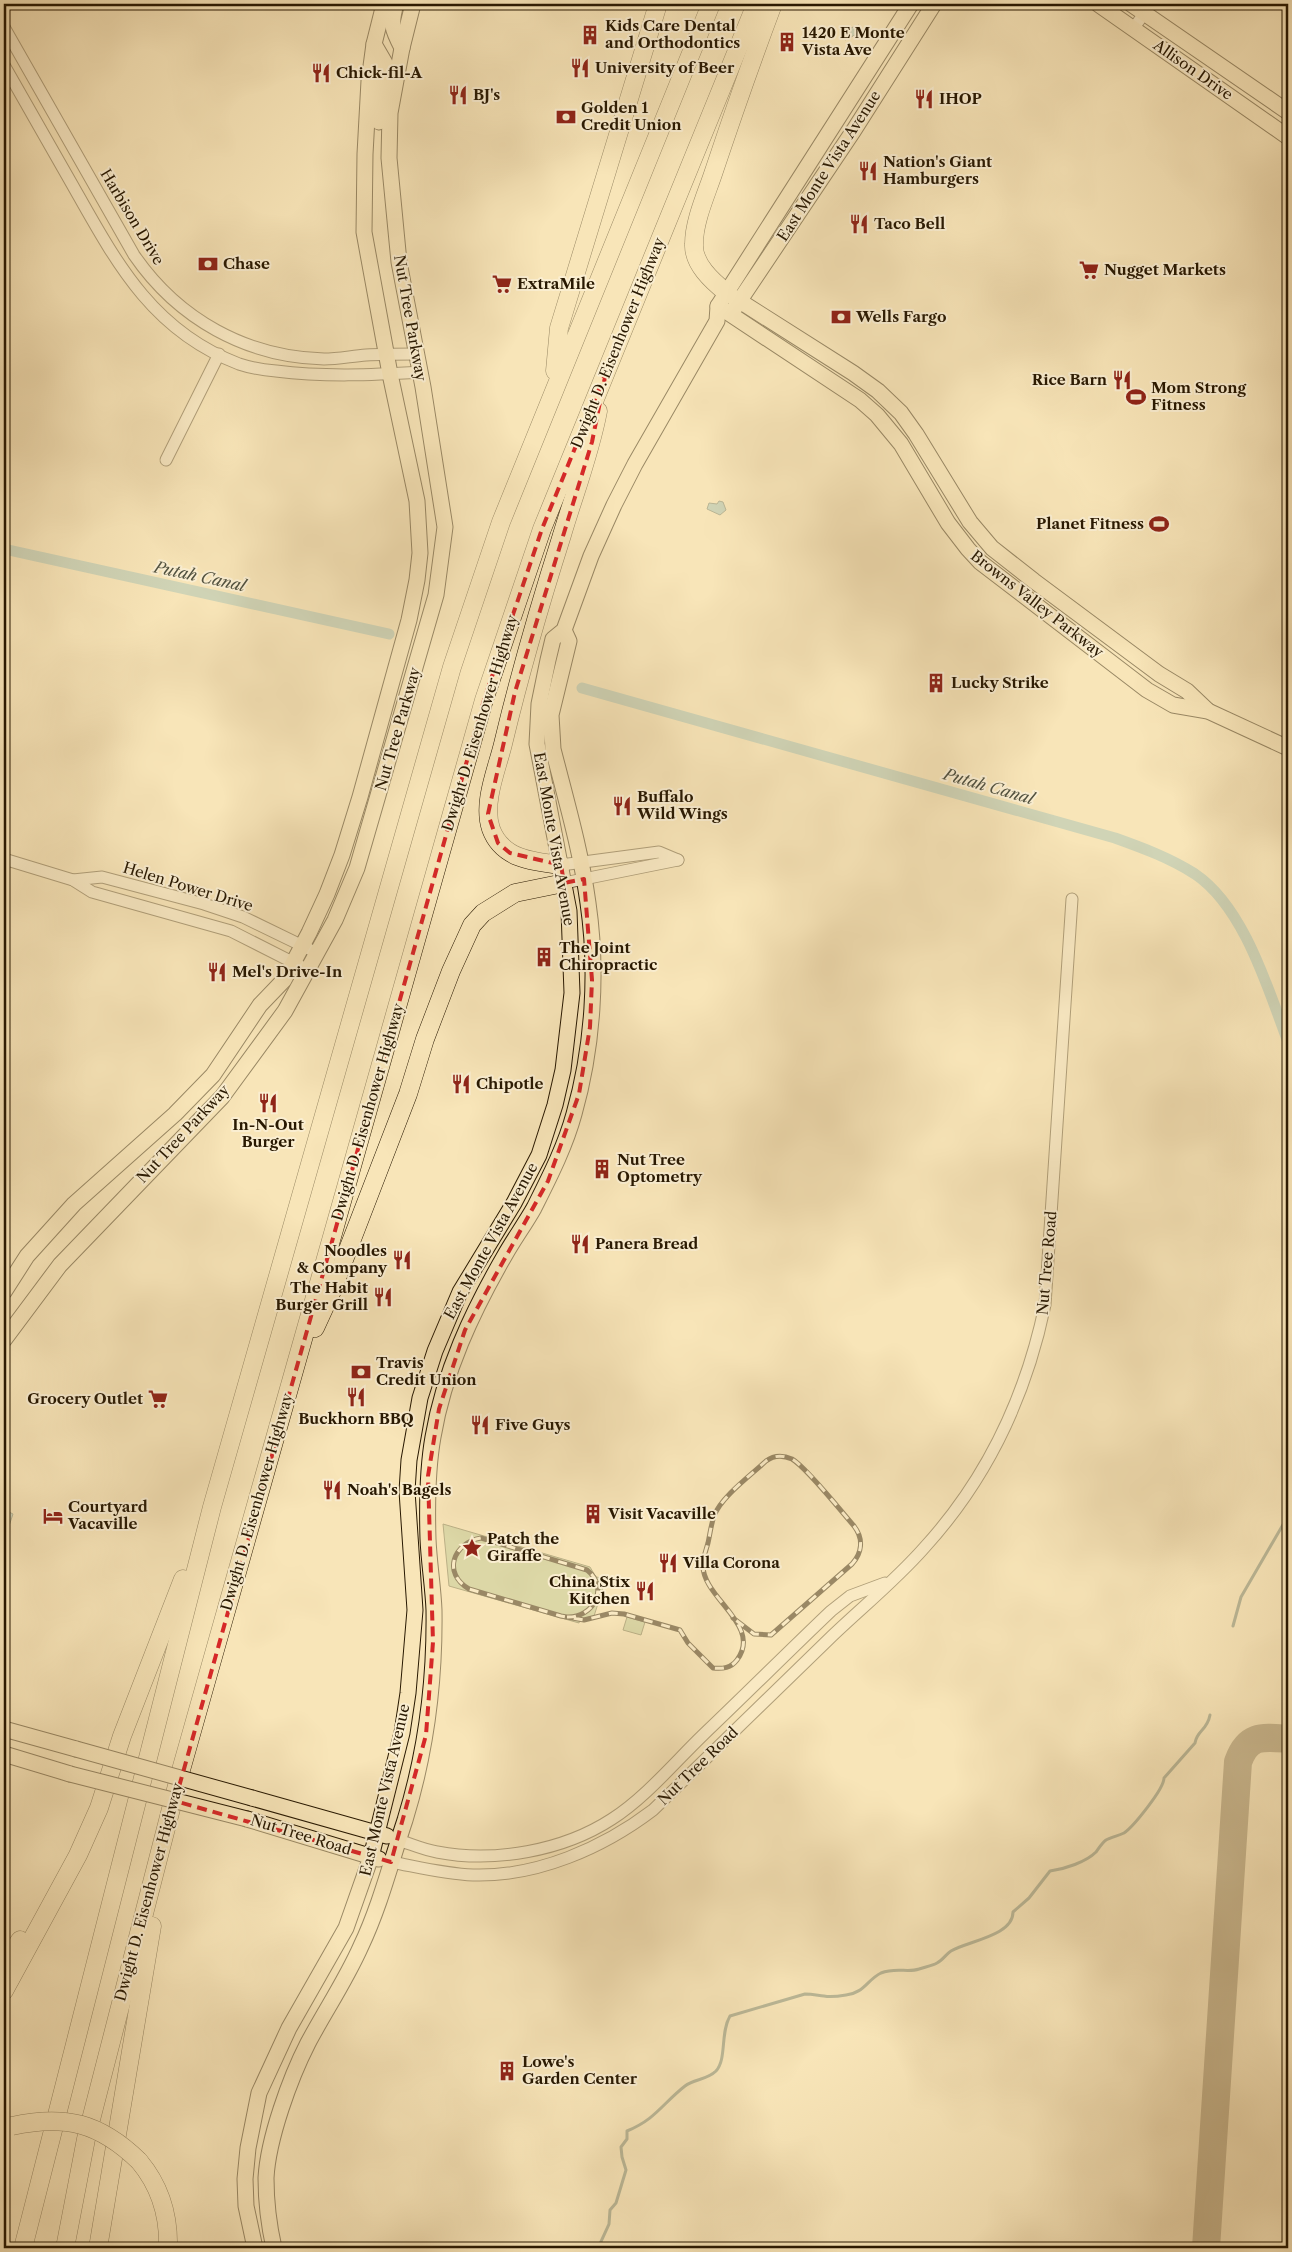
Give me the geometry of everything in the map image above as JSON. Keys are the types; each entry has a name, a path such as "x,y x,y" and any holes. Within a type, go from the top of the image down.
{"highway":[{"path":"554,391 560,328 658,4"},
{"path":"23,2248 212,1507 452,667 500,522 711,4"},
{"name":"Dwight D. Eisenhower Highway","path":"65,2248 86,2139 181,1770 487,691 542,529 756,4"},
{"path":"726,307 714,283 696,257 694,244 704,202 733,114 773,4"},
{"path":"561,865 539,863 510,853 498,843 491,829 488,814 490,796 515,692 562,534 592,442 606,372"},
{"path":"294,1373 332,1292 408,1094 425,1039 451,971 472,925 483,912 515,893 564,882"},
{"path":"4,1991 78,1855 99,1808 122,1736 212,1507"},
{"path":"98,2248 144,1968 181,1770"},
{"path":"4,1965 67,1868 78,1855"},
{"path":"8,2128 55,2119 72,2122 107,2134 149,2172 163,2202 168,2248"}],"main road":[{"name":"Nut Tree Parkway","path":"4,1292 27,1256 74,1204 175,1114 213,1075 260,1006 284,980 294,963 327,894 342,855 409,620 417,580 420,532 417,501 386,355 364,232 365,144 369,81 374,44 384,4"},
{"path":"396,4 392,25 402,48"},
{"name":"Nut Tree Parkway","path":"4,1340 60,1265 222,1097 285,1011 318,954 357,868 436,595 445,527 440,487 399,262 388,158 390,114 402,48 413,4"},
{"name":"East Monte Vista Avenue","path":"255,2248 246,2206 245,2178 248,2148 259,2093 289,2028 329,1962 346,1928 378,1833 402,1733 408,1693 415,1610 408,1530 410,1452 428,1367 460,1292 526,1181 539,1155 557,1096 566,1047 572,992 570,918 561,865 538,759 537,729 539,704 554,639 564,630 591,556 618,496 635,464 837,118 911,4"},
{"name":"East Monte Vista Avenue","path":"726,307 808,199 934,4"},
{"name":"Allison Drive","path":"1098,4 1288,137"},
{"name":"Allison Drive","path":"1131,4 1148,8 1288,112"},
{"path":"374,44 385,62 379,140 388,158"},
{"path":"854,130 850,126 849,117 870,83 873,63"},
{"path":"808,199 813,176 840,132 841,127 837,118"},
{"name":"Browns Valley Parkway","path":"726,307 860,400 889,428 948,523 968,549 980,562 1028,600 1148,690 1173,705 1208,711 1288,748"},
{"name":"Browns Valley Parkway","path":"726,307 853,373 890,402 916,434 957,502 985,540 1034,581 1165,678 1187,691 1208,711"},
{"path":"911,461 922,459 942,493 948,499 957,502"},
{"path":"968,549 982,555 1016,581 1024,583 1034,581 1028,600"},
{"path":"1028,600 1040,596 1076,622 1087,628 1099,629"},
{"name":"East Monte Vista Avenue","path":"274,2248 266,2177 270,2151 286,2096 308,2043 360,1949 373,1918 413,1791 426,1735 434,1608 428,1542 428,1476 433,1438 446,1381 458,1347 490,1283 531,1214 548,1181 574,1116 590,1027 591,931 584,879 553,749 551,728 553,702 569,641 564,630"},
{"path":"1101,655 1112,655 1156,682 1165,678"},
{"path":"548,1181 544,1177 543,1170 562,1115 557,1096"},
{"path":"490,1283 489,1267 530,1198 532,1190 526,1181"},
{"name":"Nut Tree Road","path":"4,1729 398,1840"},
{"name":"Nut Tree Road","path":"4,1754 70,1774 247,1819 390,1862"}],"street":[{"path":"1133,29 1148,8"},
{"name":"Harbison Drive","path":"4,27 134,254 156,283 174,302 215,331 254,348 272,353 326,359 415,354"},
{"path":"4,65 124,272 153,308 186,335 240,364 293,373 334,376 420,372"},
{"path":"166,460 220,354"},
{"path":"561,865 659,852 678,860 564,882"},
{"name":"Helen Power Drive","path":"4,859 73,880 92,892 231,931 308,970"},
{"name":"Helen Power Drive","path":"73,880 102,877 204,904 243,917 318,954"},
{"name":"Nut Tree Road","path":"390,1862 446,1873 475,1875 520,1870 562,1859 630,1828 653,1810 844,1625 907,1567 967,1495 1003,1434 1023,1386 1037,1343 1045,1305 1072,899"},
{"name":"Nut Tree Road","path":"398,1840 436,1852 472,1856 491,1855 540,1848 596,1828 613,1819 646,1791 831,1611 850,1596 889,1582"},
{"path":"831,1611 844,1625"}],"highlighted area":[{"path":"606,372 592,442 515,692 488,814 498,843 510,853 561,865 564,883 584,879 592,980 590,1027 579,1094 548,1181 465,1330 439,1409 428,1476 433,1642 426,1735 391,1862 175,1801 484,700 542,529"}],"green space":[{"path":"443,1524 590,1567 596,1577 602,1578 601,1581 605,1582 594,1616 580,1619 579,1623 449,1586"},
{"path":"627,1617 645,1622 641,1635 623,1630"}],"water":[{"path":"859,25 861,32 845,40 842,31"},
{"path":"719,501 723,502 726,510 720,515 707,509 709,503 717,504"},
{"path":"7,1511 13,1514 9,1526 5,1528 4,1516"}],"waterway":[{"name":"Putah Canal","path":"4,549 389,634"},
{"name":"Putah Canal","path":"582,688 1115,838 1176,863 1195,874 1212,889 1241,928 1263,974 1288,1042"},
{"path":"1233,1626 1241,1597 1288,1516"},
{"path":"598,2248 609,2224 610,2210 616,2203 626,2170 621,2147 627,2139 627,2131 652,2116 685,2086 716,2071 721,2060 725,2030 730,2016 805,1994 829,1996 852,1994 881,1973 892,1970 915,1970 933,1965 951,1951 988,1937 1006,1927 1011,1920 1013,1912 1029,1898 1050,1871 1069,1867 1087,1859 1106,1840 1124,1833 1141,1816 1154,1799 1164,1778 1195,1743 1198,1735 1207,1724 1210,1715"}],"taxiway":[{"path":"1206,2248 1238,1762 1247,1746 1257,1739 1288,1739"}],"railway":[{"path":"567,1617 584,1613 595,1601 598,1593 597,1585 594,1577 587,1570 481,1538 471,1541 464,1546 454,1559 456,1575 469,1589 561,1616 584,1620 612,1613 624,1614 680,1630 688,1643 713,1668 723,1668 732,1665 737,1660 743,1647 743,1635 737,1623 729,1612 712,1589 705,1577 703,1565 713,1519 723,1501 766,1461 782,1456 792,1459 806,1471 854,1526 859,1536 860,1551 852,1564 771,1635 754,1634 733,1618"}],"place":[{"name":"Kids Care Dental and Orthodontics","path":"590,35"},
{"name":"1420 E Monte Vista Ave","path":"787,42"},
{"name":"University of Beer","path":"580,68"},
{"name":"Chick-fil-A","path":"321,73"},
{"name":"BJ's","path":"458,95"},
{"name":"IHOP","path":"924,99"},
{"name":"Golden 1 Credit Union","path":"566,117"},
{"name":"Nation's Giant Hamburgers","path":"868,171"},
{"name":"Taco Bell","path":"859,224"},
{"name":"Chase","path":"208,264"},
{"name":"Nugget Markets","path":"1089,270"},
{"name":"ExtraMile","path":"502,284"},
{"name":"Wells Fargo","path":"841,317"},
{"name":"Rice Barn","path":"1122,380"},
{"name":"Mom Strong Fitness","path":"1136,397"},
{"name":"Planet Fitness","path":"1159,524"},
{"name":"Lucky Strike","path":"936,683"},
{"name":"Buffalo Wild Wings","path":"622,806"},
{"name":"The Joint Chiropractic","path":"544,957"},
{"name":"Mel's Drive-In","path":"217,972"},
{"name":"Chipotle","path":"461,1084"},
{"name":"In-N-Out Burger","path":"268,1103"},
{"name":"Nut Tree Optometry","path":"602,1169"},
{"name":"Panera Bread","path":"580,1244"},
{"name":"Noodles & Company","path":"402,1260"},
{"name":"The Habit Burger Grill","path":"383,1297"},
{"name":"Travis Credit Union","path":"361,1372"},
{"name":"Buckhorn BBQ","path":"356,1397"},
{"name":"Grocery Outlet","path":"158,1399"},
{"name":"Five Guys","path":"480,1425"},
{"name":"Noah's Bagels","path":"332,1490"},
{"name":"Visit Vacaville","path":"593,1514"},
{"name":"Courtyard Vacaville","path":"53,1516"},
{"name":"Patch the Giraffe","path":"472,1548"},
{"name":"Villa Corona","path":"668,1563"},
{"name":"China Stix Kitchen","path":"645,1591"},
{"name":"Lowe's Garden Center","path":"507,2071"}]}
